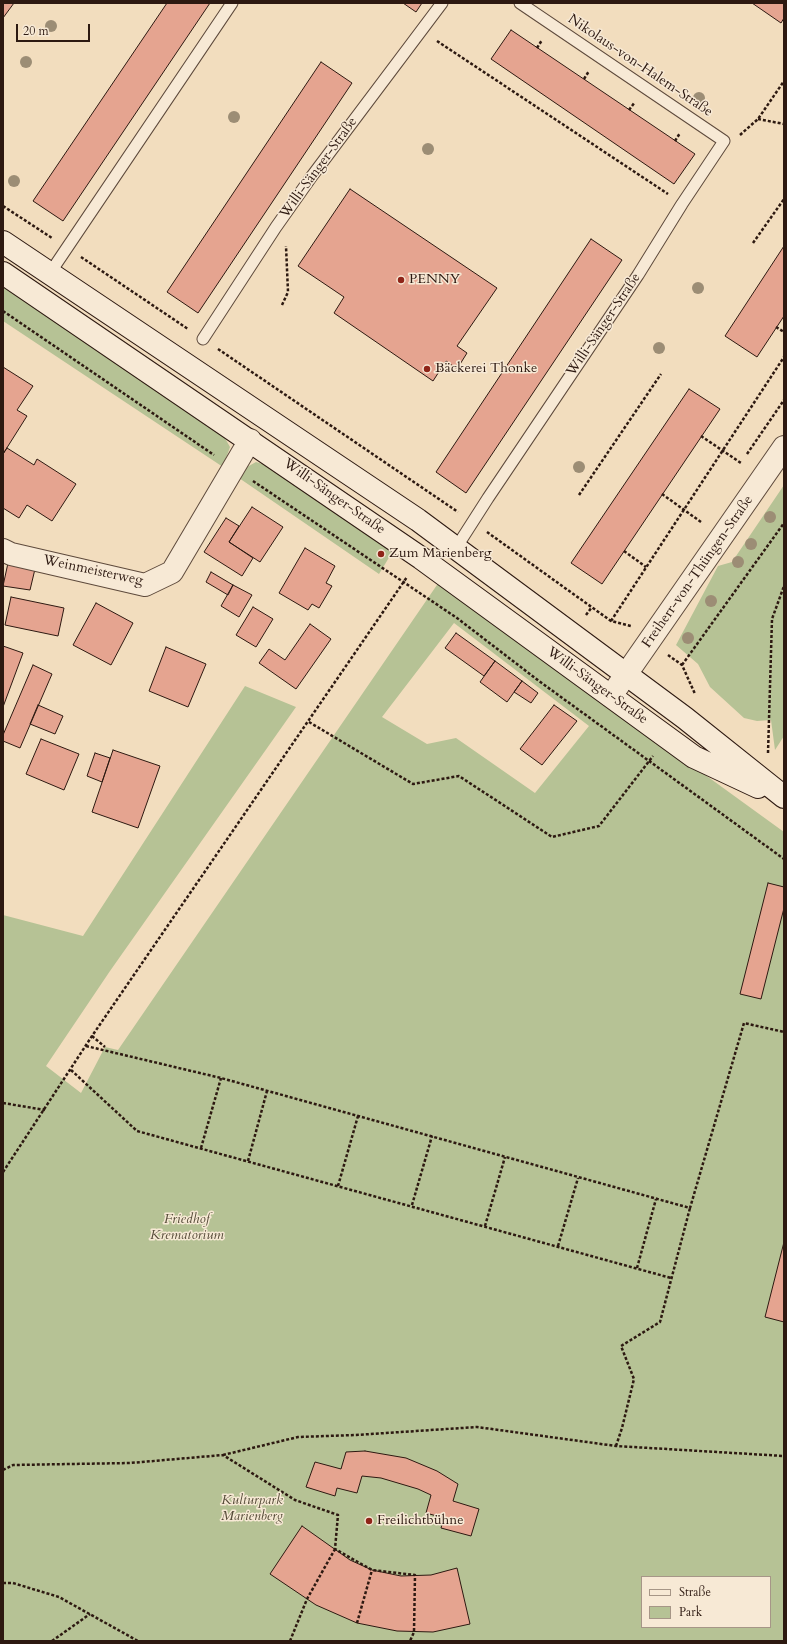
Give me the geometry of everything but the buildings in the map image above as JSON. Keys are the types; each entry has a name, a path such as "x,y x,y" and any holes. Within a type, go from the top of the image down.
{"main road":[{"name":"Willi-Sänger-Straße","path":"3,242 368,486 456,548 685,718 784,798"},
{"name":"Willi-Sänger-Straße","path":"3,273 421,558 694,757 784,798"},
{"name":"Weinmeisterweg","path":"3,550 10,554 145,585 172,572 250,440"},
{"name":"Freiherr-von-Thüngen-Straße","path":"611,696 627,676 784,447"}],"lane":[{"path":"50,273 232,3"},
{"name":"Willi-Sänger-Straße","path":"203,339 276,227 332,148 442,3"},
{"name":"Nikolaus-von-Halem-Straße","path":"520,3 724,141"},
{"name":"Willi-Sänger-Straße","path":"456,548 638,275 682,204 724,141"}],"path":[{"path":"421,31 682,204"},
{"path":"724,141 741,134 758,119 784,81"},
{"path":"758,119 784,124"},
{"path":"753,243 784,199"},
{"path":"276,227 285,235 287,253 288,292 282,305"},
{"path":"3,311 233,468 457,618 649,761 784,859"},
{"path":"776,327 784,332"},
{"path":"611,621 784,357"},
{"path":"579,495 661,374"},
{"path":"701,436 741,463"},
{"path":"662,494 701,522"},
{"path":"682,665 784,523"},
{"path":"624,550 646,567"},
{"path":"3,1172 92,1036 421,558"},
{"path":"767,758 772,619 784,586"},
{"path":"309,722 413,784 459,776 552,837 599,826 649,761"},
{"path":"616,1446 634,1379 621,1346 660,1322 690,1208 744,1023 784,1032"},
{"path":"92,1036 105,1047"},
{"path":"86,1046 221,1078 690,1208"},
{"path":"71,1070 138,1131 672,1278"},
{"path":"201,1148 221,1078"},
{"path":"248,1161 267,1091"},
{"path":"3,1103 45,1110"},
{"path":"338,1186 358,1116"},
{"path":"412,1206 432,1136"},
{"path":"485,1226 505,1157"},
{"path":"558,1246 578,1178"},
{"path":"637,1268 656,1199"},
{"path":"3,1470 13,1465 130,1463 222,1456 298,1437 356,1435 477,1427 616,1446 784,1456"},
{"path":"222,1456 295,1500 338,1515 335,1549 307,1599 290,1641"},
{"path":"335,1549 372,1570 415,1575 414,1632 410,1641"},
{"path":"357,1623 372,1570"},
{"path":"3,1583 13,1583 59,1597 138,1641"},
{"path":"52,1641 90,1614"}],"green space":[{"path":"3,287 221,431 230,447 223,467 3,321"},
{"path":"256,462 269,466 393,551 379,574 239,478 247,467"},
{"path":"784,485 784,736 775,750 771,720 757,721 744,718 710,687 698,664 676,645 718,566 732,562"},
{"path":"439,582 784,832 784,1641 3,1641 3,915 83,936 245,686 296,707 110,971 46,1066 81,1093 105,1047 118,1050","holes":["454,623 589,726 535,793 456,738 427,744 382,717"]}],"place":[{"name":"PENNY","path":"401,280"},
{"name":"Bäckerei Thonke","path":"427,369"},
{"name":"Zum Marienberg","path":"381,554"},
{"name":"Freilichtbühne","path":"369,1521"}],"park label":[{"name":"Friedhof Krematorium","path":"187,1228"},
{"name":"Kulturpark Marienberg","path":"252,1510"}]}
